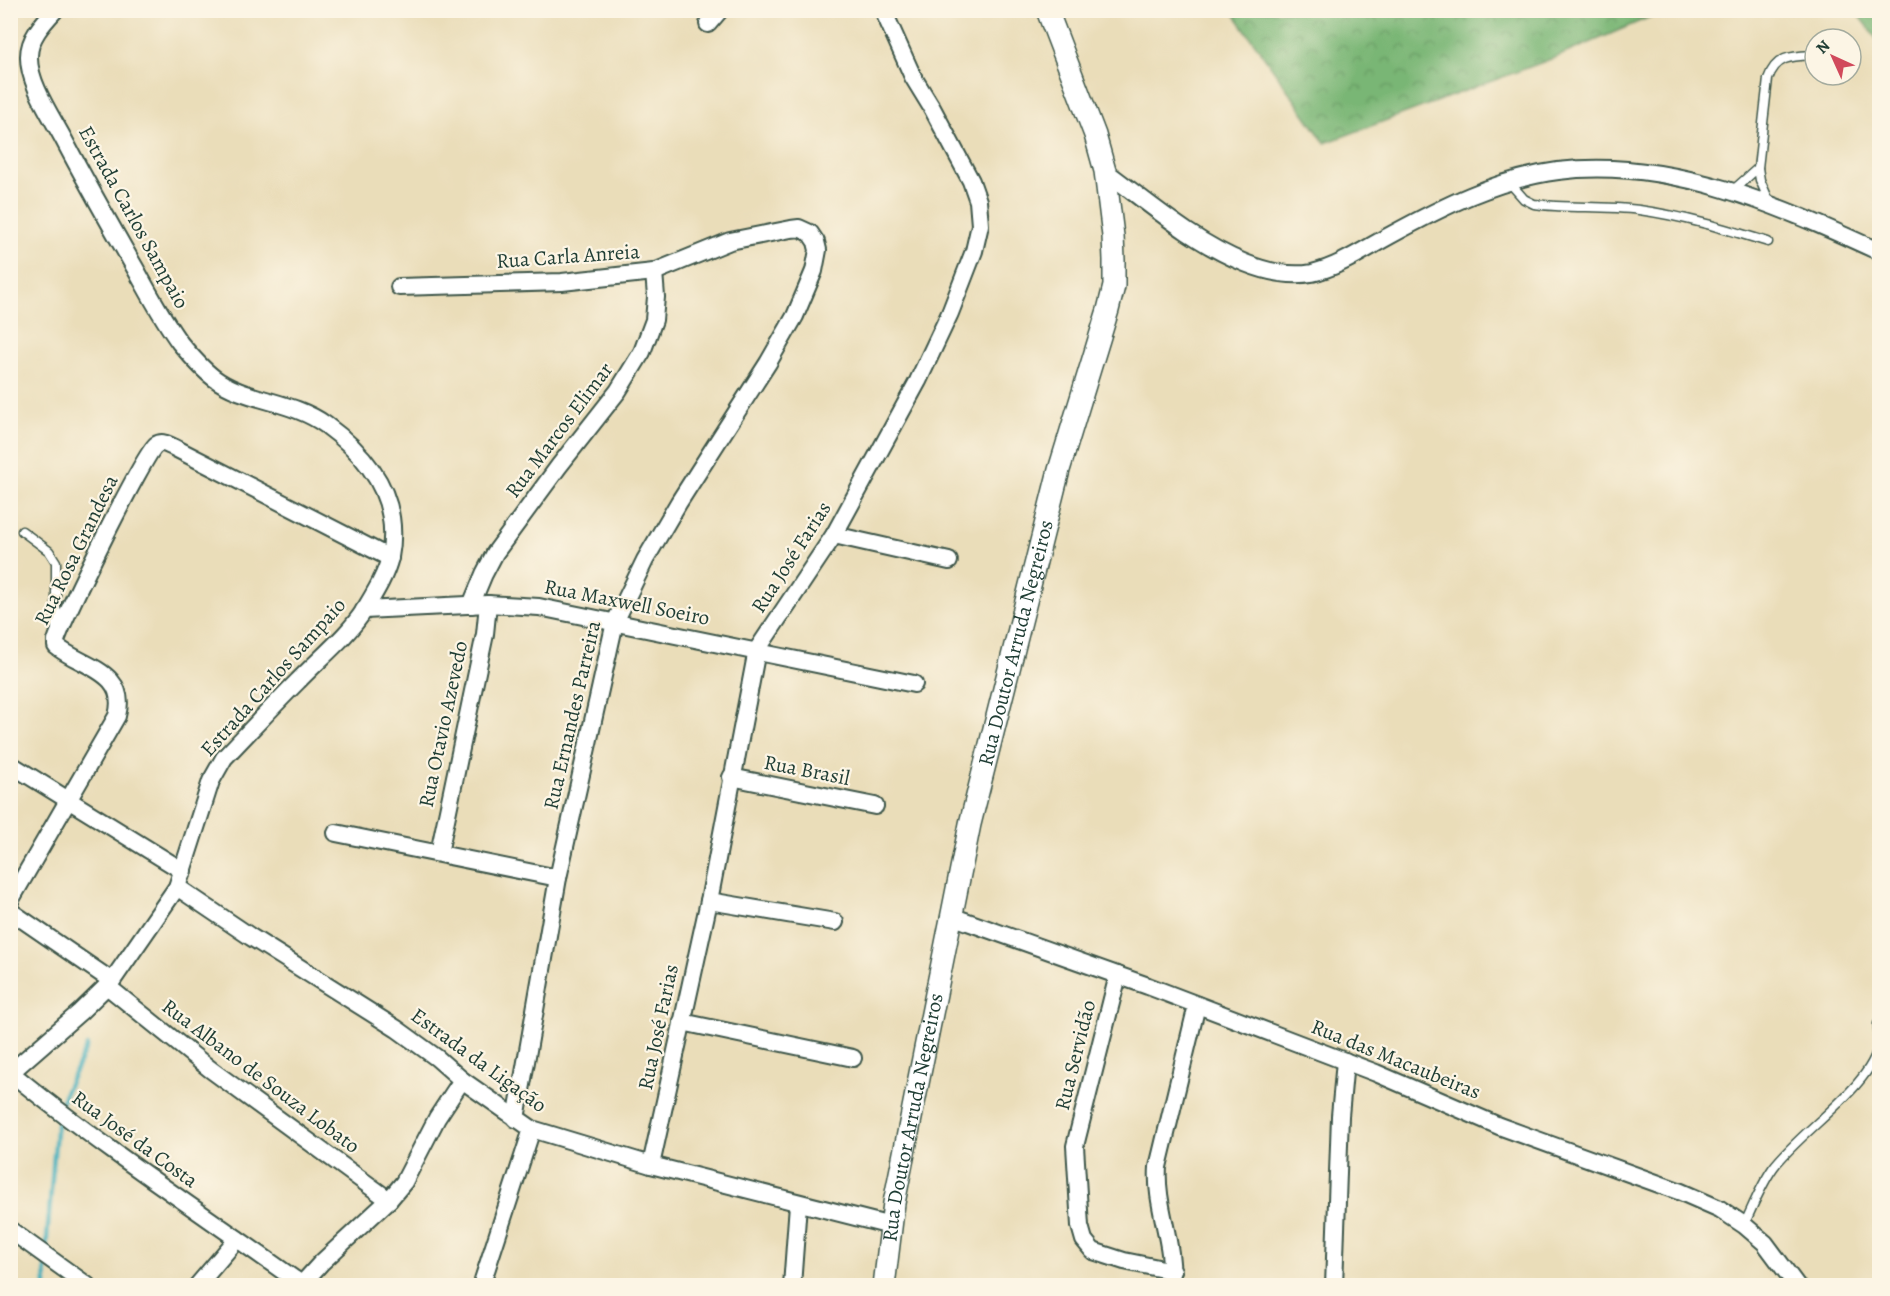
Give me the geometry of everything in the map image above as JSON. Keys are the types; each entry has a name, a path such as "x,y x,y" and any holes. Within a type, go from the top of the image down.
{"street":[{"name":"Estrada Carlos Sampaio","path":"11,1072 110,983 180,879 217,768 224,758 333,646 364,610 390,558 393,529 389,504 379,480 358,454 324,423 290,406 228,387 215,379 180,343 89,188 33,80 28,54 31,44 41,26 55,10"},
{"path":"708,24 720,10"},
{"name":"Rua José Farias","path":"651,1165 708,901 757,650 834,535 918,381 950,313 974,251 980,225 978,201 971,181 913,77 883,10"},
{"name":"Rua Doutor Arruda Negreiros","path":"884,1286 891,1226 973,813 1059,470 1114,286 1113,236 1105,171 1095,135 1047,10"},
{"path":"1105,171 1184,231 1217,250 1246,264 1290,274 1312,273 1338,263 1466,197 1509,182 1557,171 1598,168 1652,173 1731,191 1770,203 1880,252"},
{"name":"Rua Carla Anreia","path":"399,286 562,282 654,272 741,238 790,229 806,230"},
{"name":"Rua Ernandes Parreira","path":"516,1119 558,878 615,622 645,560 678,502 768,363 795,316 817,257 816,242 806,230"},
{"name":"Rua Marcos Elimar","path":"471,605 495,554 559,466 618,391 642,352 654,320 656,297 654,272"},
{"name":"Rua Rosa Grandesa","path":"10,901 111,728 120,704 116,687 109,679 60,650 56,646 56,641 105,539 152,449 157,444 163,443 173,447 390,558"},
{"path":"834,535 949,561"},
{"name":"Rua Maxwell Soeiro","path":"364,610 488,604 539,607 914,684"},
{"name":"Rua Otavio Azevedo","path":"440,853 485,634 488,604"},
{"name":"Estrada da Ligação","path":"10,764 68,801 180,879 251,937 405,1035 462,1080 532,1129 651,1165 891,1226"},
{"name":"Rua Brasil","path":"731,777 875,806"},
{"path":"336,832 558,878"},
{"path":"708,901 835,922"},
{"name":"Rua Albano de Souza Lobato","path":"10,911 110,983 210,1069 389,1200"},
{"name":"Rua das Macaubeiras","path":"951,916 1118,975 1345,1061 1499,1125 1681,1192 1720,1209 1766,1243 1797,1286"},
{"name":"Rua Servidão","path":"1118,975 1075,1146 1080,1226 1084,1240 1093,1251 1172,1278"},
{"path":"1172,1278 1171,1249 1158,1192 1158,1167 1197,1005"},
{"path":"682,1022 853,1058"},
{"path":"1334,1286 1340,1116 1345,1061"},
{"name":"Rua José da Costa","path":"11,1072 81,1128 303,1285"},
{"path":"303,1285 321,1263 389,1200 411,1170 432,1127 462,1080"},
{"path":"481,1286 532,1129"},
{"path":"792,1286 798,1204"},
{"path":"10,1230 88,1286"},
{"path":"197,1286 237,1239"}],"lane":[{"path":"1770,203 1760,180 1758,168 1768,79 1770,72 1780,60 1803,56"},
{"path":"1731,191 1758,168"},
{"path":"1509,182 1524,199 1534,204 1604,206 1640,210 1675,216 1768,242"},
{"path":"22,531 49,551 56,562 56,641"},
{"path":"1744,1225 1773,1168 1866,1073 1879,1042 1878,1024"}],"green space":[{"path":"1232,11 1664,11 1559,56 1325,143"},
{"path":"1855,11 1879,11 1879,42"}],"waterway":[{"path":"61,1107 65,1092 87,1046"},
{"path":"46,1250 59,1115"},
{"path":"45,1261 46,1286"}]}
